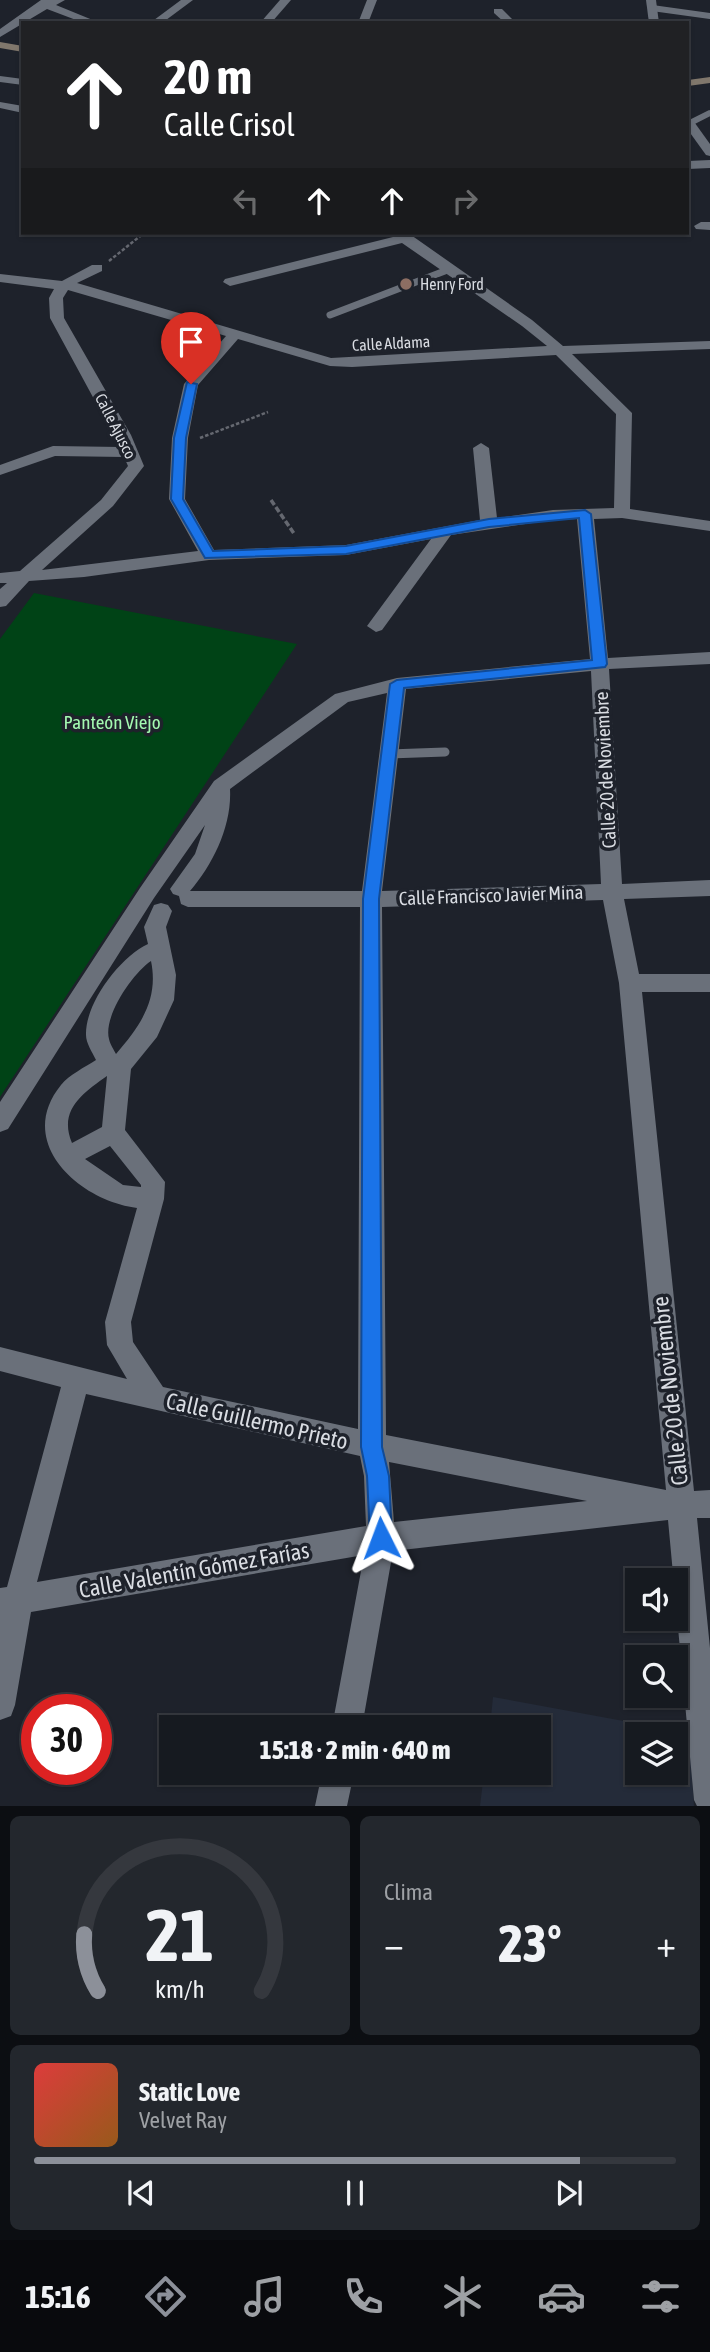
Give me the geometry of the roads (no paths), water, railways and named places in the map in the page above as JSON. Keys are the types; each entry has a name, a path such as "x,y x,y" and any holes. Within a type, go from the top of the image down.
{"street":[{"path":"35,0 90,21"},
{"path":"0,34 46,5 60,0"},
{"path":"158,21 188,0"},
{"path":"267,21 286,0"},
{"path":"364,21 372,0"},
{"path":"498,11 510,21"},
{"path":"0,45 21,50"},
{"path":"0,79 21,82"},
{"path":"689,83 710,80"},
{"path":"0,105 21,110"},
{"path":"689,124 710,152"},
{"path":"689,165 710,164"},
{"path":"229,282 401,235 527,323 560,350 624,413 622,513"},
{"path":"65,285 97,268"},
{"name":"Calle Aldama","path":"0,278 82,288 330,362 710,345"},
{"name":"Calle Ajusco","path":"0,603 7,593 107,503 136,466 131,452 57,318 53,304 56,293 65,285"},
{"path":"209,555 177,499 179,445 191,384 236,333"},
{"path":"481,448 489,523"},
{"path":"0,470 53,451 131,452"},
{"path":"0,578 25,578 209,555 346,550 489,523 585,514 622,513 710,526"},
{"name":"Calle 20 de Noviembre","path":"585,514 600,664 612,890 630,983 696,1504 710,1800"},
{"path":"376,626 444,533"},
{"path":"0,1122 146,893 221,786 342,698 397,684 600,664 710,658"},
{"path":"349,1715 381,1538 378,1476 372,1447 371,899 397,684"},
{"path":"152,1199 118,1195 66,1158 55,1131 58,1110 69,1090 115,1064 149,1031 163,1000 165,975 155,927 161,911 179,911 186,905 184,894 202,865 214,835 221,786"},
{"name":"Calle Francisco Javier Mina","path":"184,894 371,899 710,888"},
{"path":"155,1398 120,1345 118,1322 152,1199 152,1182 113,1132 115,1064 97,1038 98,1019 122,976 140,957 160,947"},
{"path":"630,983 710,982"},
{"path":"66,1158 113,1132"},
{"name":"Calle Guillermo Prieto","path":"0,1359 76,1380 372,1447 696,1504"},
{"path":"0,1705 9,1602 76,1380"},
{"name":"Calle Valentín Gómez Farías","path":"9,1602 381,1538 696,1504"},
{"path":"331,1806 335,1785"}],"lane":[{"path":"651,4 710,16"},
{"path":"689,123 710,113"},
{"path":"330,315 450,269"},
{"path":"388,754 445,752"}],"place":[{"name":"Henry Ford","path":"406,284"}],"park label":[{"name":"Panteón Viejo","path":"112,722"}]}
